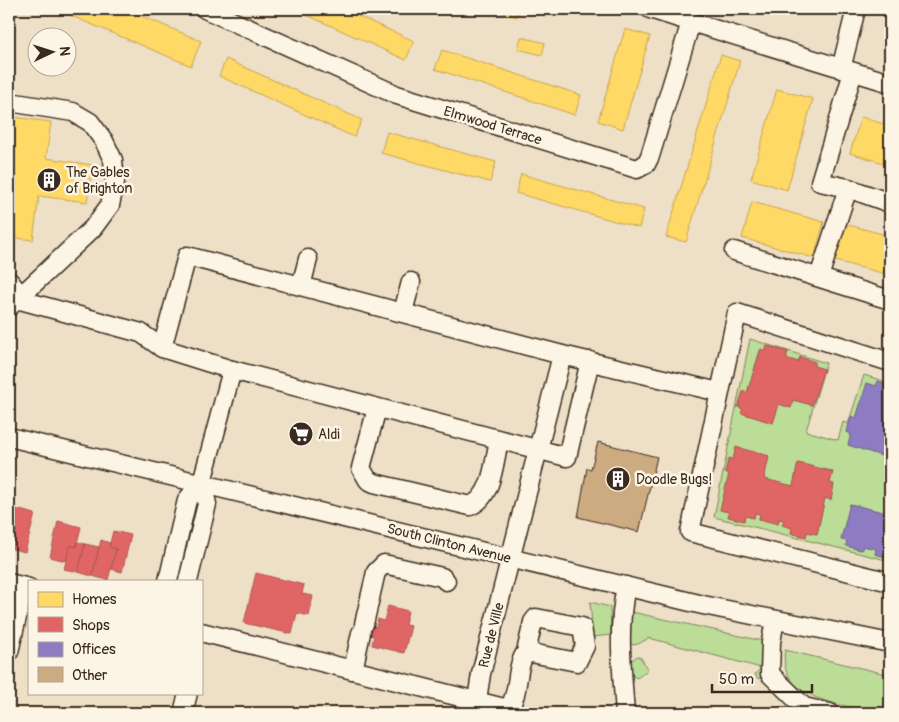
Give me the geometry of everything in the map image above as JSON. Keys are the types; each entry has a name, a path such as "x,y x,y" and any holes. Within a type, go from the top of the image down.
{"street":[{"name":"Elmwood Terrace","path":"205,9 397,95 637,168 646,164 650,156 690,22"},
{"path":"650,9 890,83"},
{"path":"856,9 847,70 820,182 848,188 890,203"},
{"path":"9,102 73,112 90,122 104,141 113,160 115,182 110,205 93,228 14,295"},
{"path":"819,277 848,188"},
{"path":"734,252 890,300"},
{"path":"162,348 187,256 562,355 719,392"},
{"path":"301,286 308,259"},
{"path":"403,312 411,282"},
{"path":"14,295 140,333 162,348 232,370 567,457 590,361"},
{"path":"890,362 736,313 690,532 890,582"},
{"name":"Rue de Ville","path":"476,707 510,558 562,355"},
{"path":"168,580 187,500 202,482 232,370"},
{"path":"377,408 361,461 363,474 374,482 470,506 482,498 487,489 498,440"},
{"name":"South Clinton Avenue","path":"9,437 202,482 626,586 775,620 890,643"},
{"path":"188,580 207,504 202,482"},
{"path":"352,670 376,572 384,564 442,577 446,581"},
{"path":"9,652 20,586"},
{"path":"626,586 619,644 626,713"},
{"path":"775,620 771,642 770,674 804,707 830,713"},
{"path":"202,634 352,670 476,707 504,708 510,706 526,652"},
{"path":"183,713 188,694"}],"green space":[{"path":"750,339 826,363 806,431 838,440 843,422 848,424 864,375 890,383 890,385 878,382 876,386 867,383 856,418 851,416 847,432 851,434 848,445 882,456 890,434 890,514 850,504 841,539 847,541 846,546 861,550 863,546 876,549 875,554 890,558 890,561 714,517","holes":["767,346 788,352 786,358 798,362 800,357 815,362 814,366 823,369 812,405 793,400 791,408 779,404 773,423 742,413 743,409 738,407 743,392 747,393 760,350 765,351","736,448 769,456 764,479 793,486 798,463 832,471 830,483 834,485 831,499 825,498 817,534 807,532 806,537 791,533 792,528 783,525 784,520 779,519 778,523 759,519 760,514 755,513 754,518 720,510 729,474 725,473 728,459 733,459"]},
{"path":"590,602 610,607 611,635 593,637"},
{"path":"632,612 763,641 764,679 757,678 755,674 761,668 649,638 632,645 626,638 628,616"},
{"path":"785,650 890,675 890,712 883,713 834,703 818,698 803,690 792,680 785,667"},
{"path":"637,656 641,658 648,670 637,678 631,675 631,661"}],"building: Homes":[{"path":"64,9 125,9 201,41 191,66 62,12"},
{"path":"294,9 342,9 414,41 406,60"},
{"path":"489,9 519,9 517,17"},
{"path":"625,29 650,36 623,129 598,121"},
{"path":"521,37 545,43 542,55 518,49"},
{"path":"442,50 581,95 575,115 435,69"},
{"path":"721,55 740,61 686,242 666,237"},
{"path":"226,59 362,120 354,137 219,76"},
{"path":"777,89 813,99 787,190 751,179"},
{"name":"The Gables of Brighton","path":"13,117 51,122 46,158 92,165 87,202 39,196 33,240 9,237 9,144"},
{"path":"861,117 890,126 890,165 850,153"},
{"path":"387,132 496,162 490,182 381,153"},
{"path":"521,174 644,209 639,228 516,193"},
{"path":"752,202 824,222 814,258 742,238"},
{"path":"845,224 890,236 890,275 835,261"}],"building: Shops":[{"path":"767,346 788,352 786,358 798,362 800,357 815,362 814,366 824,369 812,405 793,400 791,408 779,404 773,423 741,413 743,409 738,407 743,391 747,393 761,349 765,351"},
{"path":"736,447 769,456 764,479 793,486 798,463 833,472 830,483 834,484 831,500 825,498 817,534 807,532 806,537 791,533 792,528 782,525 784,520 779,519 778,524 759,519 760,514 755,513 754,518 745,516 744,521 728,517 729,512 720,510 729,474 725,473 729,458 733,459"},
{"path":"12,508 35,514 25,552 9,548 14,529 9,528"},
{"path":"58,521 81,527 76,547 70,546 66,561 50,557"},
{"path":"113,531 131,535 122,572 111,569 116,549 109,547"},
{"path":"101,540 110,543 109,547 116,549 108,580 92,576"},
{"path":"78,542 85,544 78,572 64,569 70,546 76,547"},
{"path":"85,544 99,547 92,576 78,572"},
{"path":"256,573 304,585 302,594 313,596 309,616 297,613 292,634 244,623"},
{"path":"388,606 408,611 405,625 411,626 404,653 372,645 374,636 355,632 358,622 376,627 378,619 384,621"}],"building: Offices":[{"path":"878,381 890,385 890,434 882,456 848,445 851,434 847,432 851,416 856,418 867,383 876,386"},
{"path":"850,504 890,514 890,558 875,554 876,549 863,546 862,550 846,546 847,541 841,540"}],"building: Other":[{"name":"Doodle Bugs!","path":"598,442 657,457 639,532 578,517 587,468 591,469"}],"place":[{"name":"The Gables of Brighton","path":"49,180"},
{"name":"Aldi","path":"301,434"},
{"name":"Doodle Bugs!","path":"618,479"}]}
